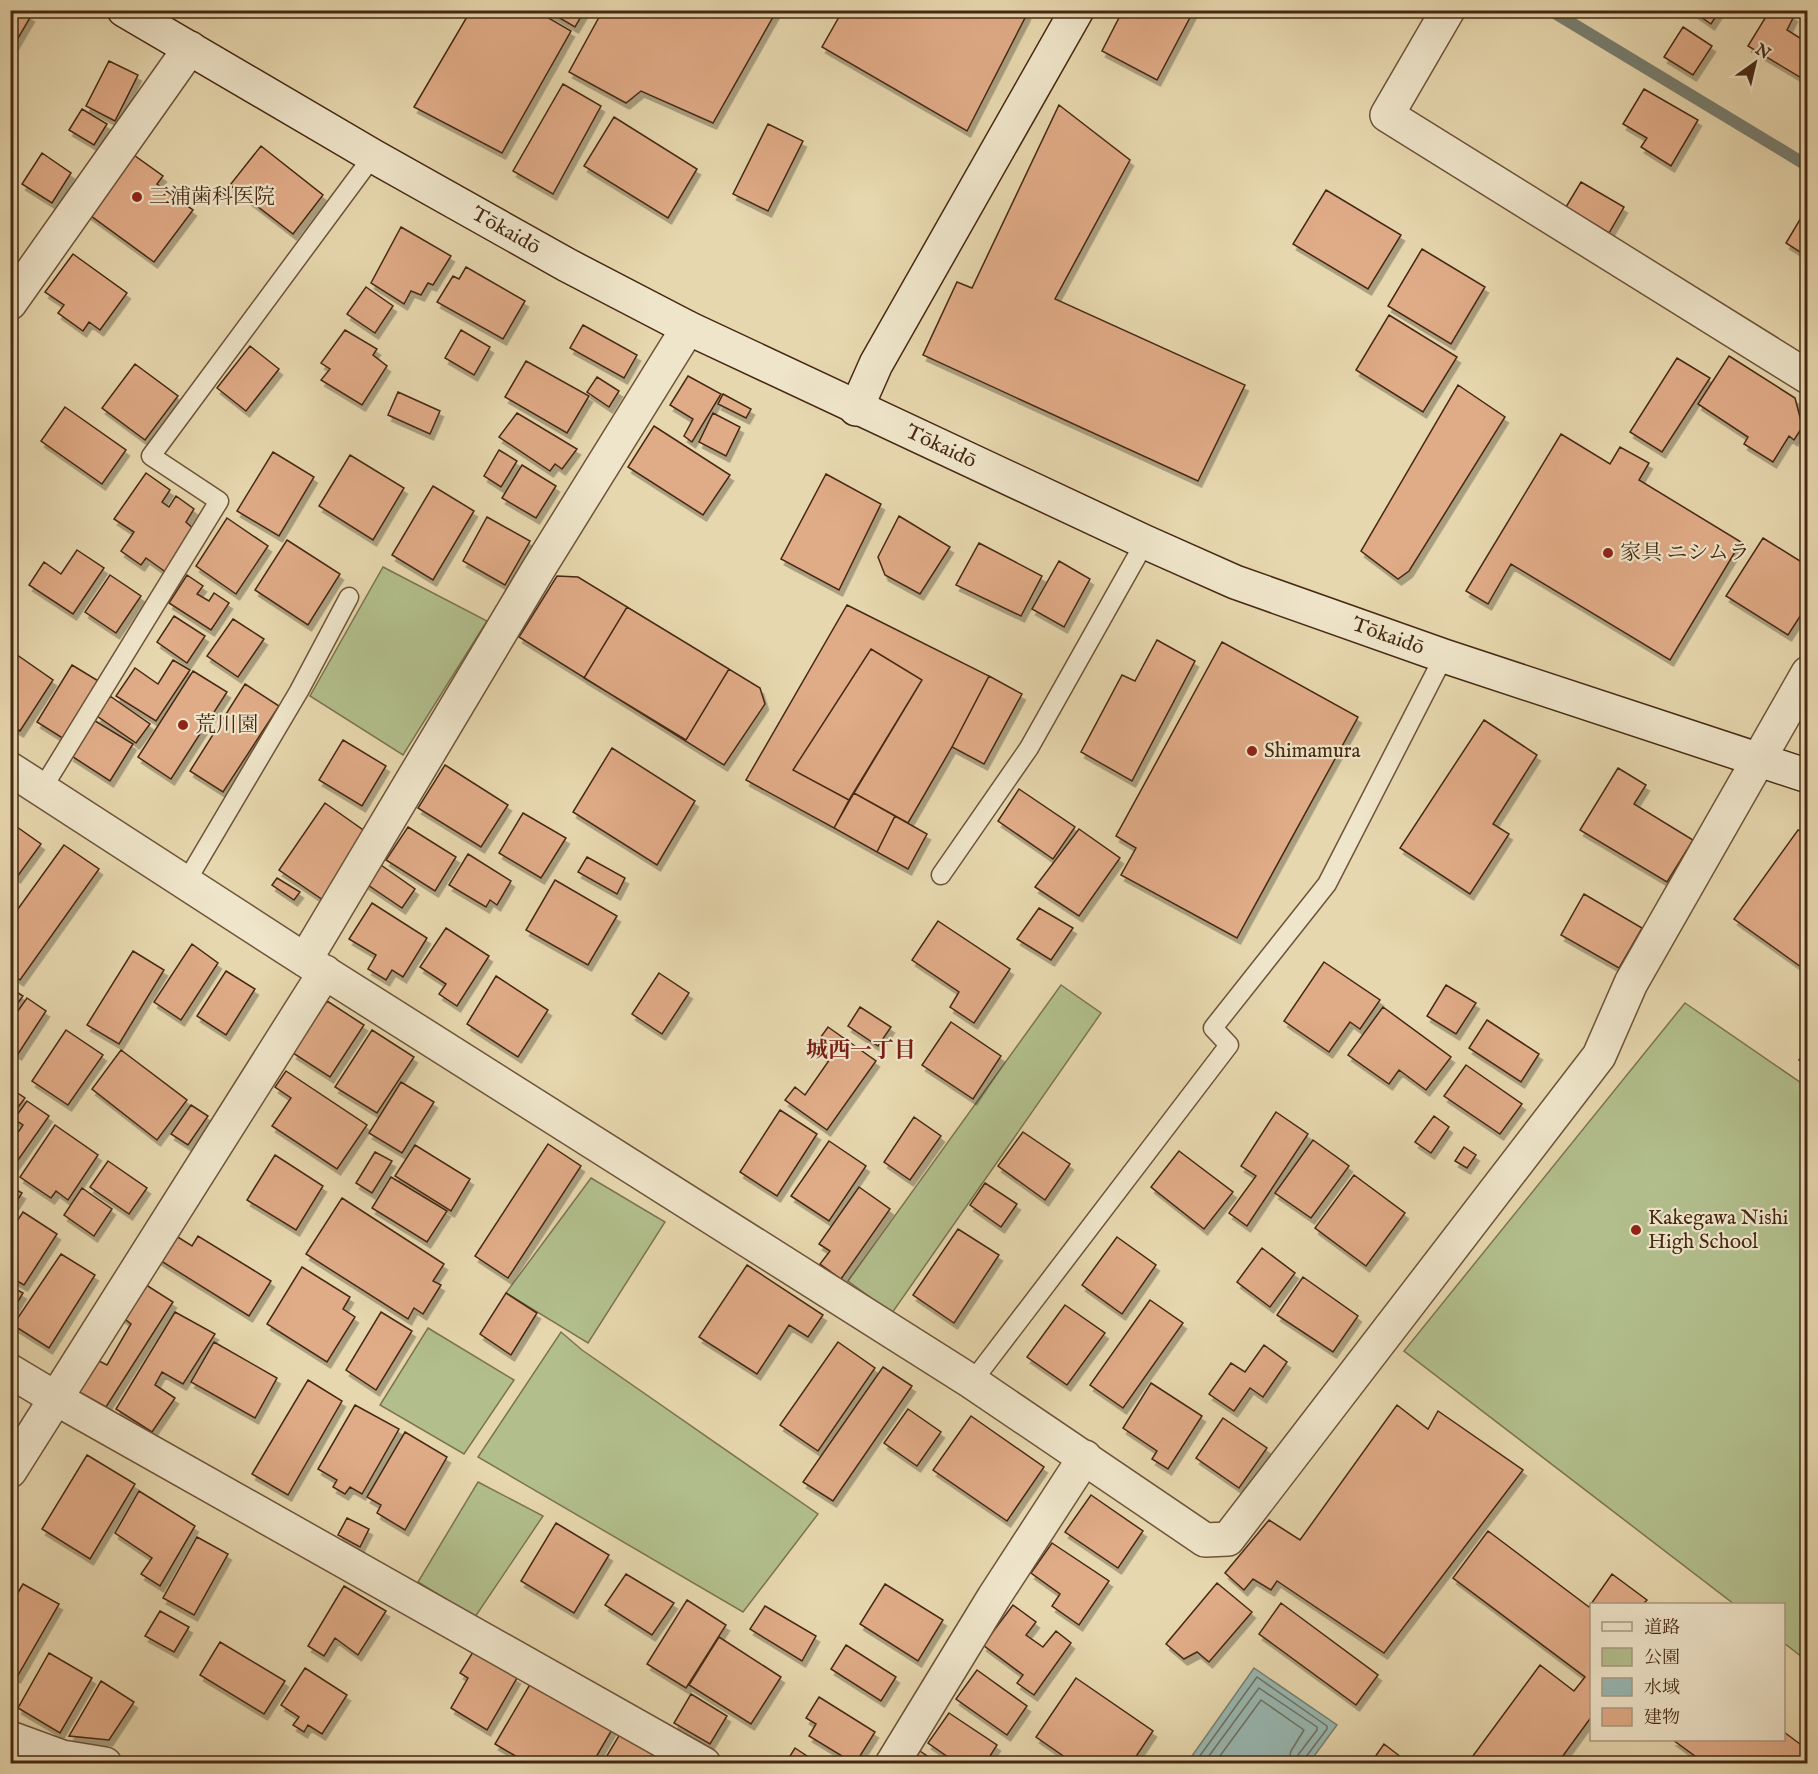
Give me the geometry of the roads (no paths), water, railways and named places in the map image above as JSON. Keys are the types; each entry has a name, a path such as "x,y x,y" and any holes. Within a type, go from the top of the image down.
{"street":[{"name":"Tōkaidō","path":"124,10 373,156 567,265 688,328 856,409 1145,543 1235,582 1444,656 1808,776"},
{"path":"856,409 876,364 1077,10"},
{"path":"1448,10 1387,115 1808,377"},
{"path":"10,303 190,48"},
{"path":"10,1471 315,966 539,568 688,328"},
{"path":"10,769 315,966 972,1382 1205,1540 1228,1539 1599,1056 1631,982 1808,674"},
{"path":"10,1371 704,1764"},
{"path":"892,1764 994,1597 1085,1457"},
{"path":"10,1738 62,1757 105,1764"}],"lane":[{"path":"42,789 219,501 151,456 373,156"},
{"path":"941,875 1029,748 1145,543"},
{"path":"186,882 299,691 350,597"},
{"path":"972,1382 1229,1045 1213,1028 1327,884 1444,656"}],"water":[{"path":"1254,1668 1337,1725 1309,1763 1187,1763"}],"waterway":[{"path":"1550,10 1808,166"}],"place":[{"name":"三浦歯科医院","path":"137,197"},
{"name":"家具 ニシムラ","path":"1608,553"},
{"name":"荒川園","path":"183,725"},
{"name":"Shimamura","path":"1252,751"},
{"name":"Kakegawa Nishi High School","path":"1636,1230"}],"district":[{"name":"城西一丁目","path":"861,1051"}]}
